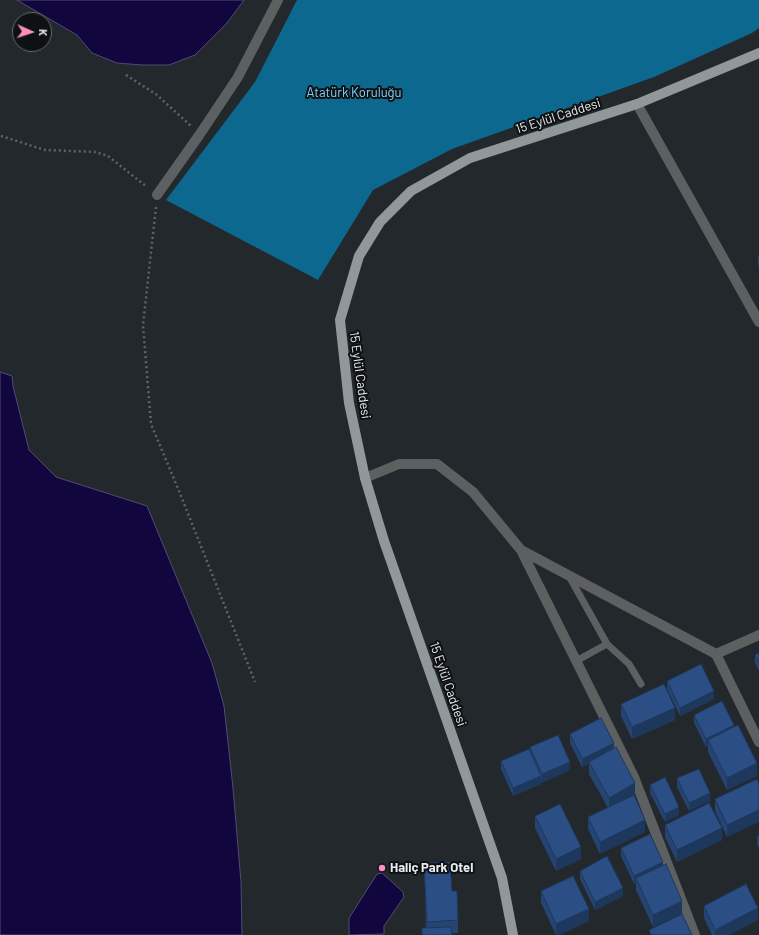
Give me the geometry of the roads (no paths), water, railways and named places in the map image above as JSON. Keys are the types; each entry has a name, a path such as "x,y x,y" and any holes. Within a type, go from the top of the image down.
{"main road":[{"name":"15 Eylül Caddesi","path":"513,935 502,878 387,549 365,478 349,403 340,320 359,256 380,222 411,191 470,158 637,104 759,53"}],"street":[{"path":"158,195 238,77 278,0"},
{"path":"637,104 759,322"},
{"path":"365,478 399,464 437,464 473,492 521,550 634,777 695,935"},
{"path":"521,550 716,654 759,742"},
{"path":"716,654 759,635"}],"lane":[{"path":"569,576 607,644 629,664 642,684"},
{"path":"576,661 607,644"}],"place":[{"name":"Haliç Park Otel","path":"382,868"}],"park label":[{"name":"Atatürk Koruluğu","path":"354,93"}]}
